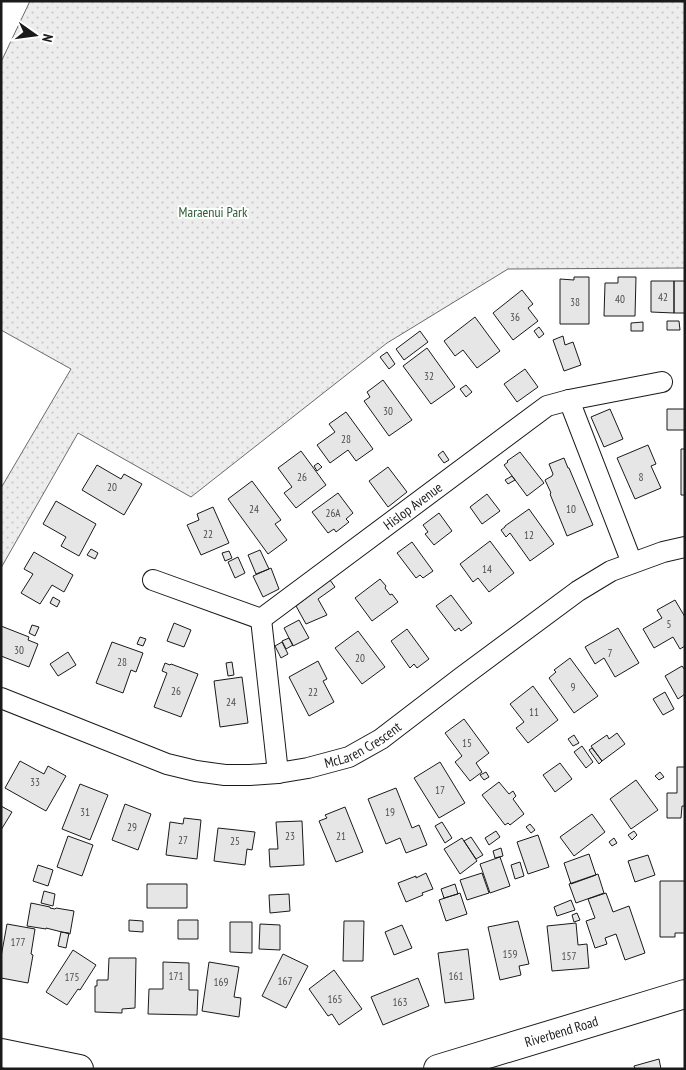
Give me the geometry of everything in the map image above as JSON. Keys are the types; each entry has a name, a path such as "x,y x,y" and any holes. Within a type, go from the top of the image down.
{"main road":[{"name":"Riverbend Road","path":"438,1069 685,994"},
{"path":"1,1054 79,1069"}],"street":[{"name":"Hislop Avenue","path":"260,620 547,406 662,382"},
{"path":"569,400 632,563"},
{"name":"McLaren Crescent","path":"1,698 167,764 196,771 250,775 308,768 348,757 381,740 578,592 611,571 663,552 685,547"},
{"path":"153,580 260,620 278,773"}],"green space":[{"name":"Maraenui Park","path":"30,1 685,1 685,268 508,269 387,343 191,497 78,433 1,568 1,488 71,369 1,330 1,62"}],"building":[{"path":"574,277 589,277 589,324 560,324 560,279 574,280"},
{"path":"618,277 636,277 635,316 604,316 605,283 618,283"},
{"path":"651,281 674,281 674,313 651,312"},
{"path":"674,281 685,281 685,313 674,313"},
{"path":"522,290 533,304 528,308 538,321 513,340 493,313"},
{"path":"475,317 500,351 477,368 463,350 455,356 444,341"},
{"path":"667,321 679,321 680,330 667,330"},
{"path":"643,322 643,331 631,331 631,323"},
{"path":"539,327 544,334 539,338 534,331"},
{"path":"420,331 428,342 404,360 396,349"},
{"path":"563,336 565,345 573,342 581,365 564,371 553,340"},
{"path":"427,348 455,387 431,404 403,366"},
{"path":"387,352 395,364 389,369 380,357"},
{"path":"525,369 538,387 517,402 504,384"},
{"path":"383,380 412,420 389,436 364,401 370,397 367,392"},
{"path":"466,385 472,392 466,397 460,389"},
{"path":"610,409 623,439 604,447 591,417"},
{"path":"667,409 685,409 685,430 667,430"},
{"path":"346,412 373,449 356,461 348,450 330,463 317,445 335,432 329,424"},
{"path":"648,445 656,464 651,466 661,488 635,499 617,458"},
{"path":"681,449 685,449 685,495 681,495"},
{"path":"301,451 326,485 296,508 284,493 292,487 278,468"},
{"path":"443,451 449,460 444,463 438,455"},
{"path":"520,452 544,483 527,496 504,465"},
{"path":"564,458 593,525 567,536 545,480 553,474 549,464"},
{"path":"318,463 322,467 317,471 314,466"},
{"path":"97,465 121,479 124,474 142,484 124,515 82,490"},
{"path":"388,467 407,492 388,507 369,481"},
{"path":"512,476 515,480 508,484 505,480"},
{"path":"252,481 281,520 275,524 287,540 268,554 228,499"},
{"path":"338,493 353,513 346,519 349,522 336,532 334,529 328,533 312,512"},
{"path":"487,494 500,511 482,524 470,507"},
{"path":"56,501 96,524 79,556 61,546 66,537 43,524"},
{"path":"213,507 229,543 201,555 187,525 199,520 197,514"},
{"path":"529,509 554,544 530,561 510,533 506,537 501,530"},
{"path":"439,513 452,531 434,545 425,534 428,532 423,525"},
{"path":"490,541 514,573 489,592 478,578 473,582 460,564"},
{"path":"412,542 433,571 423,578 420,575 416,578 397,553"},
{"path":"91,549 98,553 95,559 87,555"},
{"path":"260,550 269,569 256,574 248,555"},
{"path":"229,551 232,558 225,561 222,553"},
{"path":"34,552 73,575 64,592 52,585 40,604 21,593 33,574 24,569"},
{"path":"238,557 245,573 235,578 228,562"},
{"path":"271,568 279,589 263,597 253,576"},
{"path":"380,579 390,595 392,594 398,602 372,621 355,598"},
{"path":"330,580 335,587 318,599 327,615 306,624 296,606"},
{"path":"451,595 472,623 461,631 459,628 455,631 436,606"},
{"path":"53,597 60,601 57,607 50,603"},
{"path":"675,600 685,617 685,646 680,649 673,637 654,648 643,629 662,618 657,610"},
{"path":"299,620 309,638 293,646 284,628"},
{"path":"174,623 191,630 184,647 167,641"},
{"path":"32,625 39,627 35,636 29,633"},
{"path":"1,626 29,637 28,640 38,644 29,667 1,656"},
{"path":"618,628 639,663 615,677 604,658 595,664 585,647"},
{"path":"407,629 429,659 417,668 414,664 410,668 391,641"},
{"path":"358,631 385,667 362,684 335,648"},
{"path":"140,637 146,639 143,646 137,644"},
{"path":"289,638 293,645 286,649 282,641"},
{"path":"112,642 143,653 136,672 131,670 123,693 96,683"},
{"path":"282,642 288,654 281,658 275,646"},
{"path":"68,652 76,665 58,676 50,664"},
{"path":"570,658 598,696 574,713 549,678 556,672 554,670"},
{"path":"318,661 327,679 323,681 334,702 309,716 289,677"},
{"path":"232,662 234,675 228,676 226,663"},
{"path":"165,663 198,674 181,717 154,707 167,673 162,671"},
{"path":"682,666 685,670 685,694 678,699 665,676"},
{"path":"242,677 248,723 220,727 214,681"},
{"path":"533,686 558,720 528,743 516,728 524,722 510,704"},
{"path":"665,692 674,709 663,715 653,699"},
{"path":"464,719 489,753 476,763 482,772 470,781 455,762 462,756 445,733"},
{"path":"617,733 625,744 602,761 591,746 607,735 609,739"},
{"path":"574,735 579,743 573,746 568,739"},
{"path":"582,746 593,762 586,768 574,752"},
{"path":"592,748 602,761 599,764 589,750"},
{"path":"20,761 44,774 48,766 66,776 46,811 5,788"},
{"path":"440,762 465,803 439,818 414,778"},
{"path":"560,763 572,779 555,792 543,775"},
{"path":"677,767 685,767 685,806 682,806 681,818 667,818 667,793 677,793"},
{"path":"486,772 489,777 484,780 480,775"},
{"path":"660,772 664,777 659,780 655,776"},
{"path":"636,780 658,810 631,829 610,799"},
{"path":"499,782 509,794 513,791 516,796 513,799 524,814 510,825 508,823 505,825 482,795"},
{"path":"80,784 108,795 90,840 62,829"},
{"path":"396,788 412,828 419,825 427,845 406,853 400,838 386,844 368,799"},
{"path":"125,804 151,814 138,850 112,840"},
{"path":"1,806 12,812 1,830"},
{"path":"345,807 363,852 336,862 319,821 327,818 325,815"},
{"path":"592,814 605,832 574,856 560,837"},
{"path":"184,818 201,820 197,859 166,855 170,822 183,824"},
{"path":"302,821 304,865 270,867 269,849 278,849 276,822"},
{"path":"442,822 452,838 445,843 435,826"},
{"path":"530,824 535,830 531,833 526,827"},
{"path":"218,828 255,832 252,850 247,849 245,865 214,861"},
{"path":"496,831 500,837 489,845 485,838"},
{"path":"634,831 637,835 632,840 628,835"},
{"path":"538,835 549,867 528,874 517,842"},
{"path":"68,836 93,845 82,876 57,867"},
{"path":"471,837 483,855 476,859 464,841"},
{"path":"462,838 477,861 460,874 444,849"},
{"path":"614,838 617,843 612,846 609,842"},
{"path":"501,848 503,856 495,858 493,851"},
{"path":"589,854 596,875 571,884 564,863"},
{"path":"648,855 655,875 635,882 628,861"},
{"path":"500,857 510,886 490,893 480,864"},
{"path":"520,862 524,876 515,879 511,865"},
{"path":"38,865 53,870 48,886 33,881"},
{"path":"426,873 433,889 406,902 398,883"},
{"path":"482,873 489,893 467,900 460,880"},
{"path":"598,874 604,893 576,903 569,884"},
{"path":"660,881 685,881 685,933 675,933 675,937 660,937"},
{"path":"147,884 187,884 187,908 147,908"},
{"path":"455,884 458,894 444,898 441,889"},
{"path":"44,891 55,894 53,906 41,903"},
{"path":"460,893 467,914 446,921 439,900"},
{"path":"606,893 613,912 629,906 645,953 625,960 616,934 605,938 607,944 595,948 586,921 595,918 588,899"},
{"path":"289,894 290,911 270,913 269,895"},
{"path":"571,900 575,910 557,916 554,907"},
{"path":"31,903 55,909 74,911 70,934 46,928 27,926"},
{"path":"577,913 580,920 574,922 572,915"},
{"path":"129,920 143,921 143,932 129,931"},
{"path":"178,920 198,920 198,939 178,939"},
{"path":"344,921 364,921 363,961 343,961"},
{"path":"518,921 529,964 519,966 521,975 500,980 488,927"},
{"path":"230,922 252,922 252,953 230,952"},
{"path":"576,923 578,945 587,944 589,968 552,971 547,926"},
{"path":"7,924 35,929 28,983 1,978 1,957"},
{"path":"260,924 280,925 280,950 259,949"},
{"path":"402,925 412,948 394,955 385,932"},
{"path":"61,932 69,933 66,948 58,946"},
{"path":"468,949 474,999 445,1003 438,953"},
{"path":"73,950 96,965 80,990 78,989 67,1005 46,992"},
{"path":"283,954 308,966 286,1008 262,996"},
{"path":"109,958 136,958 135,1008 122,1009 122,1013 95,1012 95,986 97,986 97,980 108,980"},
{"path":"163,962 189,963 189,990 198,990 197,1015 148,1014 149,989 163,989"},
{"path":"209,962 239,967 234,997 241,998 239,1017 202,1011"},
{"path":"334,970 362,1009 339,1025 332,1014 328,1016 309,989"},
{"path":"418,978 429,1006 383,1025 371,997"},
{"path":"659,1059 661,1069 635,1069 634,1066"}]}
